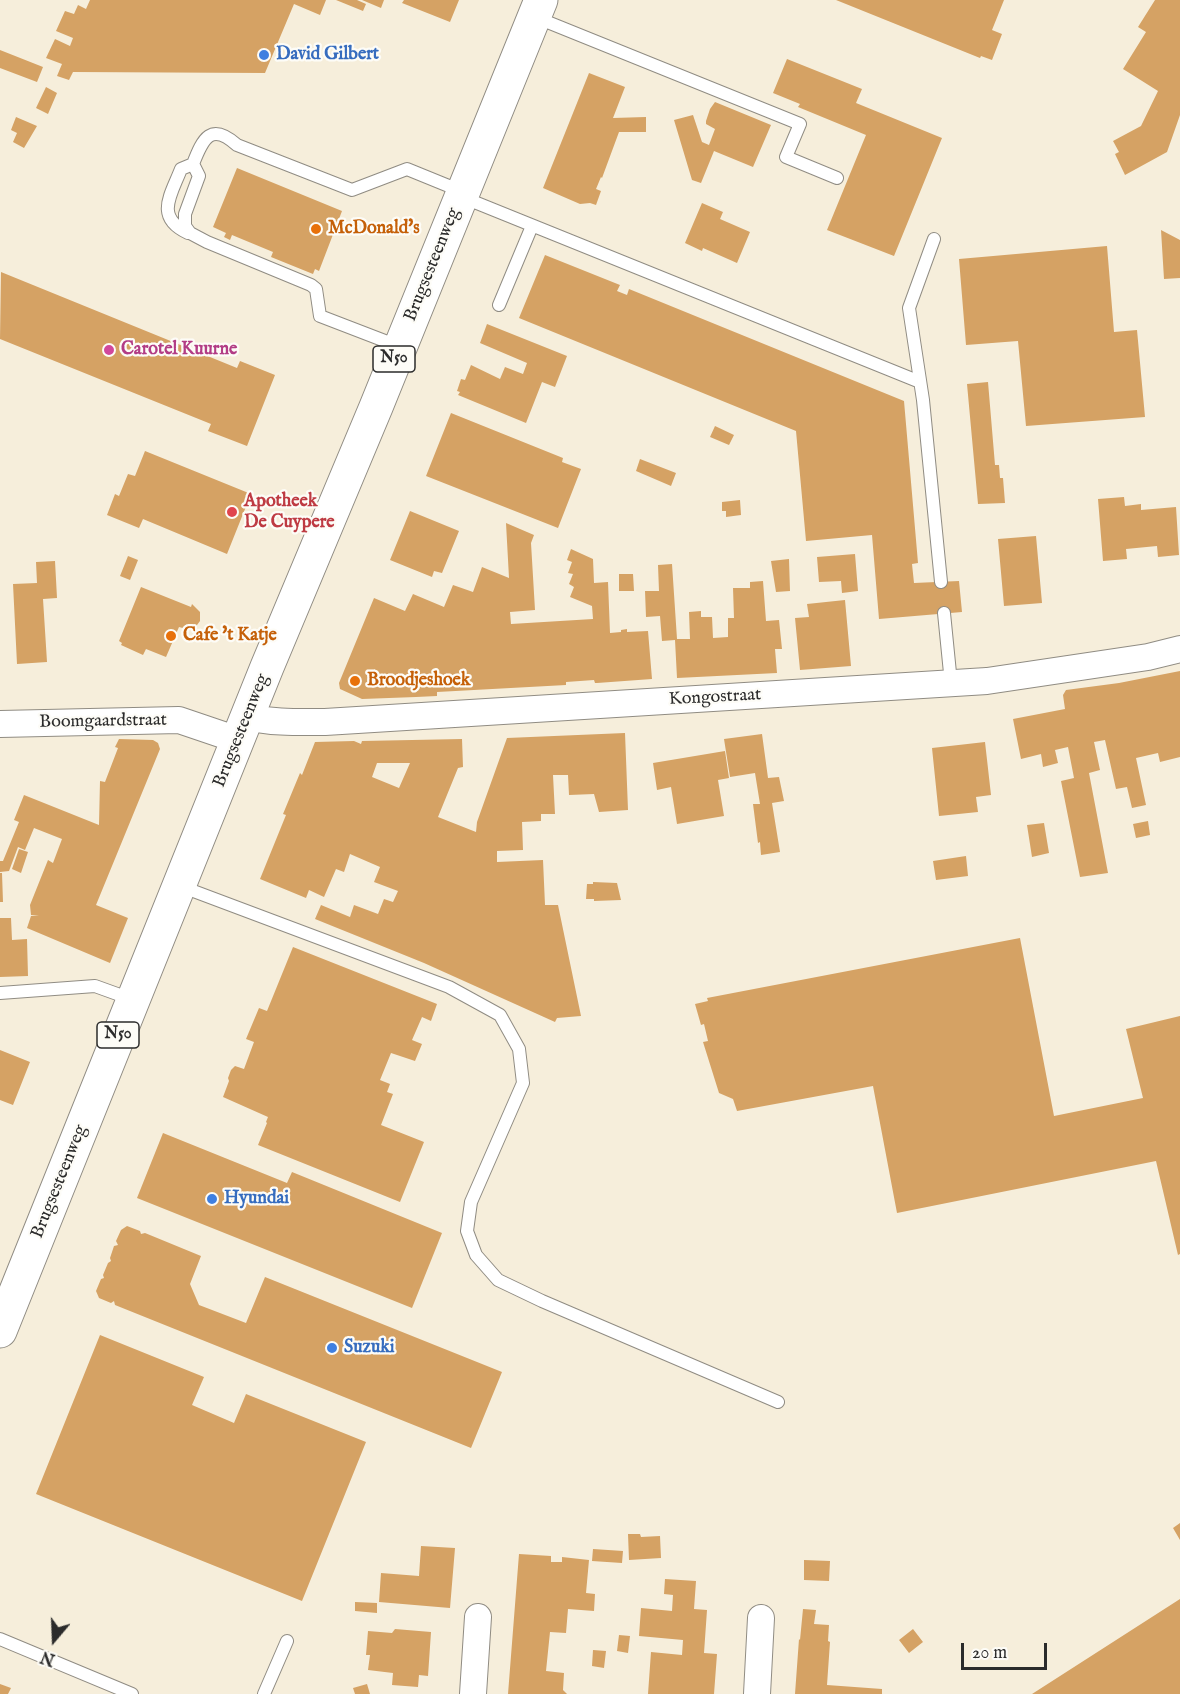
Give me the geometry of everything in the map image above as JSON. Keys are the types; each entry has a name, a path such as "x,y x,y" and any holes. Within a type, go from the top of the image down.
{"main road":[{"name":"Brugsesteenweg","path":"0,1331 179,885 538,8"}],"street":[{"name":"Kongostraat","path":"243,729 265,722 326,722 987,681 1148,657 1180,649"},
{"name":"Boomgaardstraat","path":"0,724 179,720 243,729"},
{"path":"473,1694 478,1617"},
{"path":"757,1694 761,1618"}],"lane":[{"path":"538,8 800,124 786,157 837,178"},
{"path":"399,347 320,315 316,289 311,285 207,242 174,223 167,215 168,205 181,169 193,164 206,138 214,133 226,135 237,144 352,190 407,169 532,226 920,382"},
{"path":"190,233 185,226 185,214 199,176 193,164"},
{"path":"500,305 532,226"},
{"path":"934,239 909,308 920,382 941,582"},
{"path":"944,614 951,683"},
{"path":"179,885 449,987 500,1015 519,1049 522,1083 471,1202 467,1231 476,1255 498,1280 542,1302 778,1402"},
{"path":"0,993 95,986 133,999"},
{"path":"0,1639 132,1694"},
{"path":"264,1694 287,1641"}],"building":[{"path":"90,0 326,0 320,15 294,4 265,73 73,72 69,80 57,76 62,64 46,58 55,39 70,46 73,38 56,31 65,11 74,14 78,5 86,9"},
{"path":"336,0 357,0 366,4 363,11"},
{"path":"362,0 384,0 381,8"},
{"path":"404,0 459,0 450,22 402,3"},
{"path":"836,0 1004,0 992,30 1002,34 992,60 981,56 980,58"},
{"path":"1155,0 1180,0 1180,115 1167,152 1125,175 1115,154 1119,152 1113,141 1141,126 1158,91 1123,69 1146,32 1138,27"},
{"path":"0,50 43,67 37,82 0,68"},
{"path":"787,59 862,89 856,103 942,138 894,256 827,230 866,135 798,107 800,104 773,93"},
{"path":"589,73 625,87 613,118 646,117 646,132 619,132 596,189 601,191 596,205 580,204 543,188"},
{"path":"46,87 57,93 48,114 36,108"},
{"path":"715,102 771,125 753,167 714,151 701,183 692,180 674,120 693,115 702,142 709,145 715,129 706,124 706,121"},
{"path":"16,117 37,126 24,148 13,142 17,133 11,130"},
{"path":"237,168 342,211 319,271 315,269 313,274 271,257 273,252 232,235 230,240 224,237 226,233 213,227"},
{"path":"702,203 723,212 720,219 750,232 737,263 685,243"},
{"path":"1161,230 1180,240 1180,278 1164,279"},
{"path":"1107,246 1114,332 1137,330 1145,417 1026,426 1018,341 966,345 959,259"},
{"path":"545,255 620,285 617,291 627,295 629,289 904,401 918,563 912,564 914,583 959,581 962,612 879,619 872,535 806,541 796,431 519,318"},
{"name":"Carotel Kuurne","path":"1,272 237,368 240,361 275,375 247,446 208,431 211,424 0,339"},
{"path":"487,324 567,356 555,387 542,382 526,423 458,395 461,379 465,380 471,365 500,379 505,367 523,374 527,363 480,343"},
{"path":"988,382 995,465 999,465 1000,478 1003,478 1005,503 978,504 967,384"},
{"path":"451,413 563,458 562,462 581,469 558,528 426,476"},
{"path":"715,426 734,435 729,445 710,437"},
{"path":"145,451 251,494 227,554 143,519 139,528 107,515 115,494 119,496 128,474 135,476"},
{"path":"640,459 676,473 671,486 636,471"},
{"path":"1124,497 1125,506 1141,504 1141,510 1176,507 1179,555 1158,557 1157,546 1126,549 1127,559 1103,561 1098,499"},
{"path":"740,500 741,515 726,517 726,511 722,511 722,502"},
{"path":"410,511 459,531 442,573 434,571 432,577 390,560"},
{"path":"506,523 534,535 531,543 535,610 510,612 511,624 593,619 592,606 570,597 574,587 569,584 573,574 568,573 572,562 567,560 571,549 593,559 594,583 608,582 610,633 627,629 627,632 648,631 652,679 597,683 594,680 566,682 566,685 437,692 437,696 362,699 340,689 339,683 374,598 405,611 413,594 444,607 453,585 473,592 482,567 509,578"},
{"path":"1036,536 1042,603 1004,606 998,539"},
{"path":"855,554 858,591 842,593 841,581 819,582 817,557"},
{"path":"128,556 138,560 130,580 120,576"},
{"path":"789,559 790,591 776,592 771,561"},
{"path":"55,561 57,598 43,599 47,662 17,664 13,584 37,583 36,562"},
{"path":"672,564 677,639 690,639 689,612 701,611 701,617 712,617 713,638 728,637 728,618 734,618 733,588 750,588 750,582 763,581 766,621 779,620 782,649 775,649 777,673 677,678 675,640 662,641 660,616 646,617 645,591 659,591 658,565"},
{"path":"619,574 633,574 634,591 619,591"},
{"path":"141,587 191,607 192,604 200,612 200,621 194,629 179,627 166,657 146,649 143,655 121,645 119,641"},
{"path":"845,600 851,666 800,670 795,618 809,617 807,604"},
{"path":"1180,671 1180,757 1160,762 1158,753 1136,758 1146,805 1132,808 1127,787 1116,789 1105,740 1094,742 1100,770 1089,773 1108,873 1080,877 1061,781 1074,778 1068,747 1055,750 1058,763 1043,767 1041,754 1021,759 1013,719 1065,709 1063,695 1066,690 1119,683"},
{"path":"625,733 628,810 599,812 594,794 569,795 568,775 553,775 555,814 541,814 541,821 522,822 523,850 497,851 497,862 543,860 545,905 558,905 581,1016 557,1018 555,1022 424,963 315,919 321,905 350,917 354,905 378,914 384,899 393,902 398,891 374,882 380,867 350,854 344,872 336,869 324,897 309,890 306,898 260,879 286,815 283,814 315,742 354,741 361,744 362,741 462,739 463,767 458,768 438,817 476,832 477,822 507,738","holes":["377,763 410,763 399,788 372,777"]},
{"path":"762,734 768,778 779,777 784,801 772,803 780,852 761,855 753,804 760,804 755,773 730,777 724,739"},
{"path":"119,739 153,740 158,743 160,749 96,905 128,918 110,963 27,928 31,916 39,915 31,915 30,905 48,860 53,863 62,839 34,828 25,850 18,847 9,871 0,872 0,861 3,861 19,822 14,820 24,795 99,825 100,781 105,782 118,748 115,747"},
{"path":"985,742 991,795 976,797 978,812 939,816 932,748"},
{"path":"725,751 729,778 718,780 724,816 677,824 671,787 657,790 653,763"},
{"path":"1148,821 1150,835 1136,838 1133,824"},
{"path":"1044,823 1049,853 1032,857 1027,825"},
{"path":"19,849 28,852 21,873 12,869"},
{"path":"966,856 968,876 936,880 933,861"},
{"path":"0,873 2,873 3,902 0,902"},
{"path":"593,882 617,883 621,900 586,899 587,884 593,884"},
{"path":"0,918 11,918 12,940 27,939 28,976 0,977"},
{"path":"1020,938 1054,1116 1143,1098 1126,1029 1180,1016 1180,1254 1178,1255 1156,1161 897,1213 873,1086 737,1111 733,1099 719,1093 703,1042 708,1041 704,1024 701,1025 695,1004 708,1001 707,998"},
{"path":"293,947 437,1004 431,1021 422,1017 412,1040 422,1044 415,1061 391,1053 380,1080 390,1084 387,1092 393,1094 381,1125 424,1142 400,1202 258,1145 268,1117 223,1097 231,1070 235,1066 244,1069 254,1042 246,1039 259,1008 267,1011"},
{"path":"0,1050 30,1062 13,1105 0,1100"},
{"path":"163,1133 287,1183 292,1172 442,1233 412,1308 137,1198"},
{"name":"Suzuki","path":"127,1226 140,1231 141,1234 145,1233 201,1256 190,1284 199,1305 246,1323 265,1277 502,1372 471,1448 115,1305 114,1301 111,1303 99,1298 96,1291 111,1261 114,1246 118,1245 116,1241 121,1230"},
{"path":"100,1335 204,1377 192,1405 234,1423 246,1394 366,1442 302,1601 36,1494"},
{"path":"1180,1523 1180,1540 1173,1528"},
{"path":"628,1534 640,1534 641,1537 660,1536 661,1558 629,1560"},
{"path":"421,1546 455,1548 450,1608 379,1602 381,1573 419,1576"},
{"path":"593,1549 623,1551 622,1563 592,1561"},
{"path":"519,1554 551,1556 551,1562 562,1562 562,1557 589,1560 586,1593 595,1594 594,1611 568,1609 566,1633 550,1632 546,1671 564,1673 563,1690 567,1694 508,1694"},
{"path":"804,1560 830,1561 829,1581 804,1580"},
{"path":"665,1579 696,1581 694,1609 707,1610 704,1653 717,1654 714,1694 648,1694 651,1652 682,1655 683,1640 639,1636 641,1608 672,1611 673,1595 664,1594"},
{"path":"1180,1599 1180,1694 1032,1694"},
{"path":"355,1602 377,1603 377,1613 355,1611"},
{"path":"803,1609 816,1610 814,1624 829,1625 827,1685 882,1689 882,1694 795,1694"},
{"path":"395,1629 431,1632 428,1676 419,1675 418,1687 392,1685 393,1673 368,1670 370,1655 366,1655 368,1631 392,1633"},
{"path":"913,1629 923,1642 909,1653 899,1640"},
{"path":"619,1635 630,1636 628,1653 617,1651"},
{"path":"593,1650 606,1651 604,1668 592,1666"},
{"path":"0,1684 11,1688 8,1694 0,1694"},
{"path":"367,1684 370,1694 355,1694 353,1688"}],"place":[{"name":"David Gilbert","path":"264,55"},
{"name":"McDonald's","path":"316,229"},
{"name":"Carotel Kuurne","path":"109,350"},
{"name":"Apotheek De Cuypere","path":"232,512"},
{"name":"Cafe 't Katje","path":"171,636"},
{"name":"Broodjeshoek","path":"355,681"},
{"name":"Hyundai","path":"212,1199"},
{"name":"Suzuki","path":"332,1348"}]}
